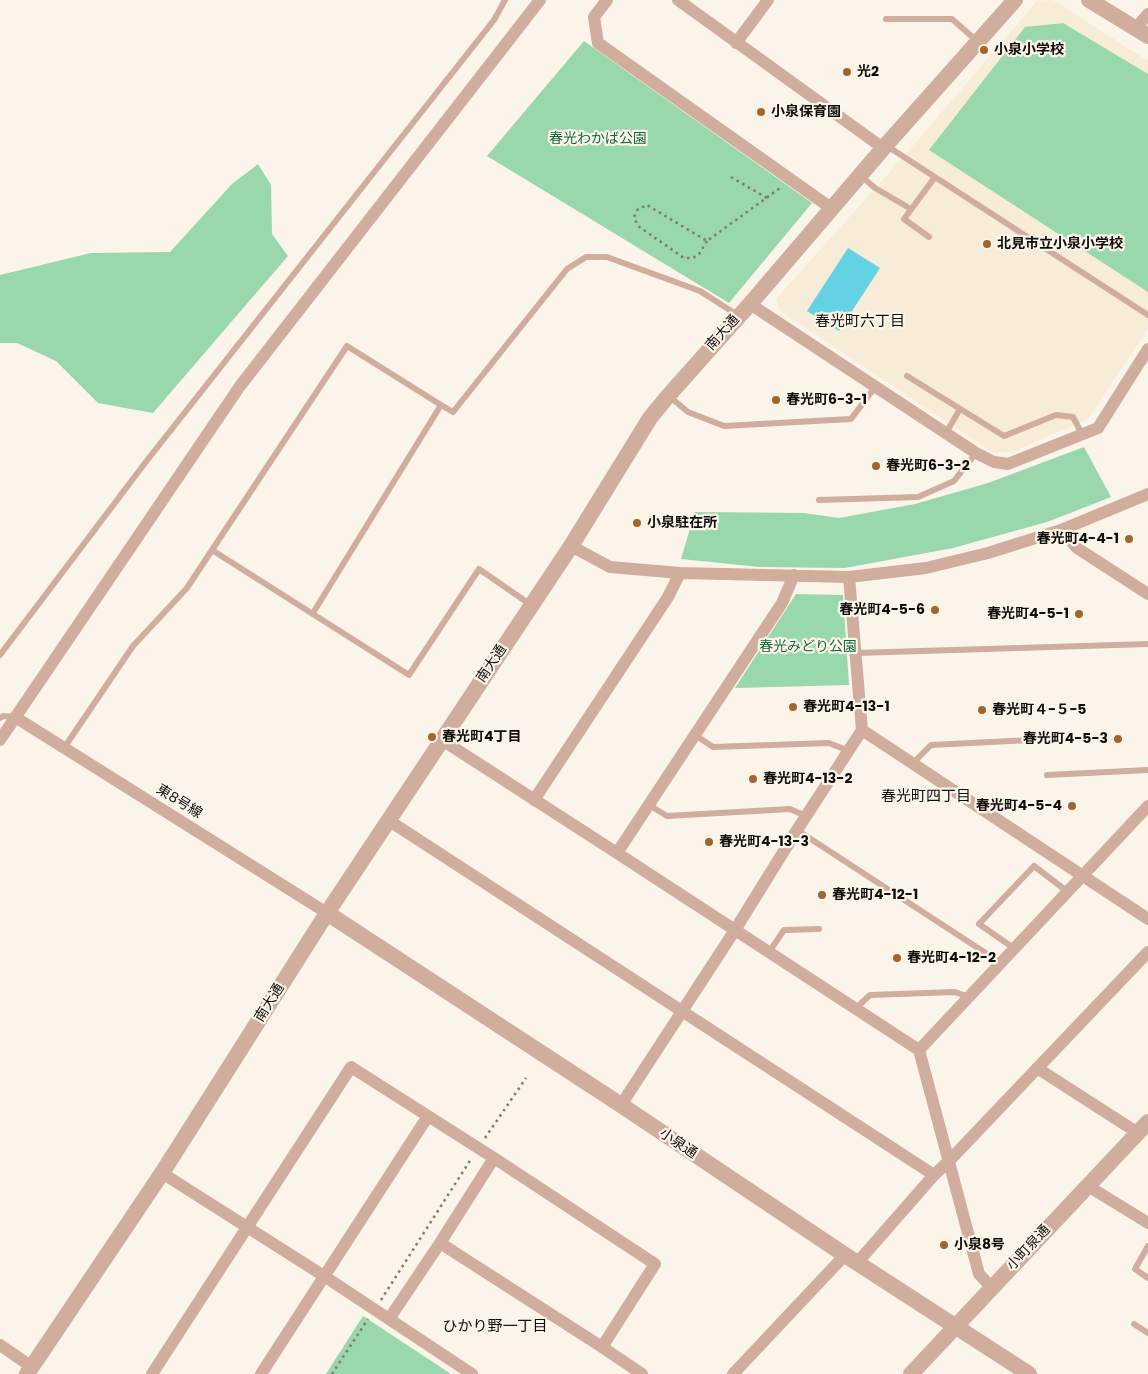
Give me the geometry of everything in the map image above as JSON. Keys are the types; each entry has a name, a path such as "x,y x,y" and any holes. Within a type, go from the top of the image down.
{"street":[{"path":"0,740 240,386 540,0"},
{"path":"607,0 594,18 598,43 831,208"},
{"path":"678,0 884,147"},
{"path":"736,43 768,0"},
{"name":"南大通","path":"30,1370 162,1173 388,820 571,546 650,418 884,147 1015,0"},
{"path":"1089,0 1142,32 1148,14"},
{"path":"744,310 876,386 976,453 994,462 1008,464 1098,428 1148,349"},
{"path":"571,546 610,567 680,573 849,577 926,568 988,554 1062,530 1148,494"},
{"path":"1062,530 1077,548 1148,594"},
{"path":"534,800 668,597 680,573"},
{"path":"617,853 782,603 794,575"},
{"path":"620,1105 683,1011 862,730 849,577"},
{"name":"東8号線","path":"15,717 327,913"},
{"path":"862,730 1148,919"},
{"path":"442,740 919,1050 979,1274 992,1288"},
{"path":"919,1050 1148,806"},
{"path":"388,820 934,1175"},
{"name":"小泉通","path":"327,913 851,1259 1029,1374"},
{"path":"733,1374 948,1162 1148,952"},
{"path":"152,1374 351,1067 655,1264 602,1347"},
{"path":"1037,1068 1143,1128"},
{"path":"260,1374 428,1116"},
{"name":"小町泉通","path":"911,1374 1143,1128"},
{"path":"389,1319 494,1158"},
{"path":"162,1173 324,1276 470,1373"},
{"path":"1088,1186 1148,1223"},
{"path":"440,1243 642,1374"},
{"path":"0,1345 30,1370"}],"lane":[{"path":"0,655 145,463 494,20 505,0"},
{"path":"886,19 952,19 978,42"},
{"path":"884,147 936,177 1148,315"},
{"path":"860,175 875,188 911,209"},
{"path":"930,237 904,219 936,177"},
{"path":"64,748 133,646 187,588 347,346 453,412 566,269 586,257 607,257 700,291 744,310"},
{"path":"907,376 1004,436 1056,415 1073,417 1082,434"},
{"path":"668,396 688,412 724,426 851,420 876,386"},
{"path":"313,613 440,405"},
{"path":"946,433 960,409"},
{"path":"819,500 918,497 954,481 976,453"},
{"path":"212,550 409,675 479,569 531,605"},
{"path":"856,653 1148,644"},
{"path":"0,718 2,716 15,717"},
{"path":"695,735 713,747 829,742 849,751"},
{"path":"913,763 931,745 1050,739"},
{"path":"1047,775 1148,770"},
{"path":"649,805 667,816 790,808 806,816"},
{"path":"797,830 1001,963"},
{"path":"1015,949 979,924 1034,866 1068,892"},
{"path":"769,952 784,930 819,929"},
{"path":"855,1009 870,995 955,992 969,998"},
{"path":"1148,1246 1135,1269 1148,1278"},
{"path":"1134,1324 1148,1333"}],"path":[{"path":"731,177 767,198"},
{"path":"707,241 647,206 638,209 634,217 638,226 684,258 693,258 699,254 707,241 792,180"},
{"path":"332,1374 478,1148 526,1078"}],"shaded area":[{"name":"北見市立小泉小学校","path":"1053,0 1148,61 1148,329 1088,419 1012,452 992,452 779,310 776,299 904,156 1037,1"}],"green space":[{"path":"1063,23 1148,74 1148,292 929,150 1025,27"},
{"name":"春光わかば公園","path":"584,41 812,203 729,303 487,156"},
{"path":"258,164 271,185 272,234 288,256 153,413 98,403 56,361 17,343 0,343 0,275 91,253 170,252 232,184"},
{"path":"1084,447 1111,497 1047,522 953,548 845,568 760,567 681,559 695,512 804,513 839,518 915,504 988,483"},
{"name":"春光みどり公園","path":"796,594 843,595 849,685 735,688"},
{"path":"363,1316 451,1374 326,1374"}],"water":[{"path":"848,248 880,268 839,331 807,311"}],"place":[{"name":"小泉小学校","path":"984,50"},
{"name":"光2","path":"847,72"},
{"name":"小泉保育園","path":"761,112"},
{"name":"北見市立小泉小学校","path":"987,244"},
{"name":"春光町6-3-1","path":"776,400"},
{"name":"春光町6-3-2","path":"876,466"},
{"name":"小泉駐在所","path":"637,523"},
{"name":"春光町4-4-1","path":"1129,539"},
{"name":"春光町4-5-6","path":"935,610"},
{"name":"春光町4-5-1","path":"1079,614"},
{"name":"春光町4-13-1","path":"793,707"},
{"name":"春光町４−５−5","path":"982,710"},
{"name":"春光町4丁目","path":"432,737"},
{"name":"春光町4-5-3","path":"1118,739"},
{"name":"春光町4-13-2","path":"753,779"},
{"name":"春光町4-5-4","path":"1072,806"},
{"name":"春光町4-13-3","path":"709,842"},
{"name":"春光町4-12-1","path":"822,895"},
{"name":"春光町4-12-2","path":"897,958"},
{"name":"小泉8号","path":"944,1245"}],"district":[{"name":"春光町六丁目","path":"860,322"},
{"name":"春光町四丁目","path":"926,797"},
{"name":"ひかり野一丁目","path":"495,1327"}]}
